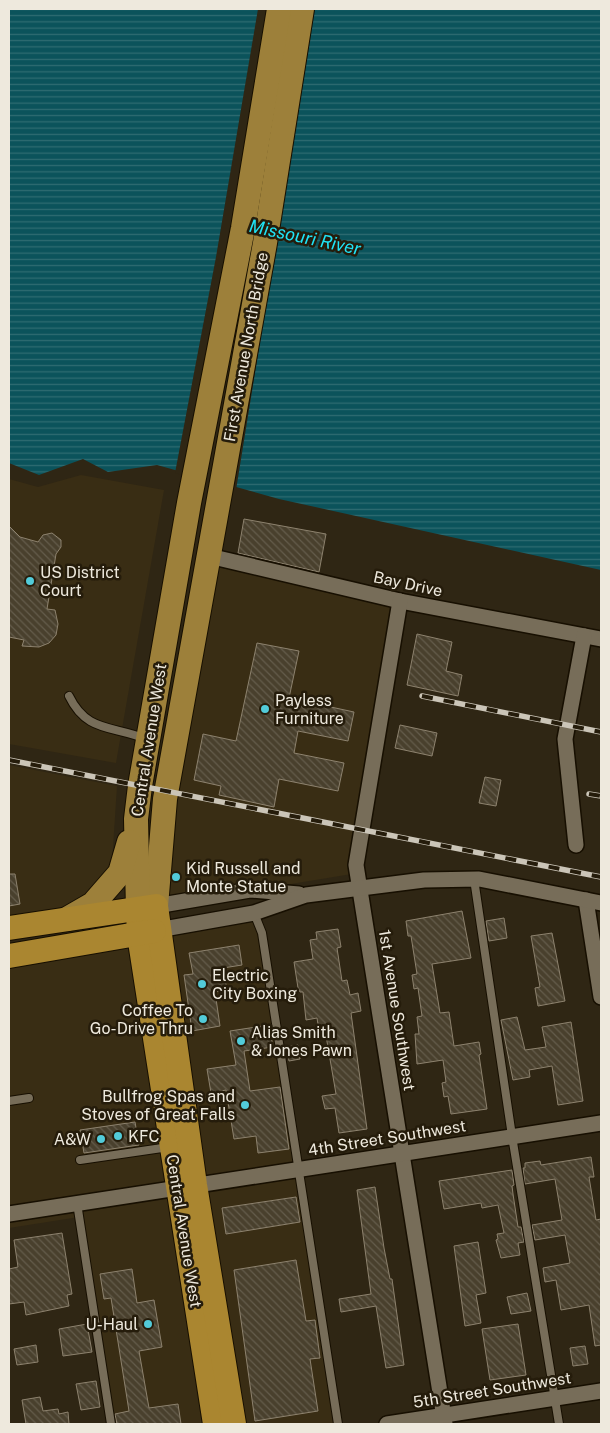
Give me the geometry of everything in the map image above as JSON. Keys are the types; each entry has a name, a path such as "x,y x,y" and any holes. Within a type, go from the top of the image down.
{"highway":[{"path":"9,928 147,908"},
{"name":"Central Avenue West","path":"147,908 171,1146 186,1187 234,1424"},
{"path":"9,956 149,932"},
{"name":"Central Avenue West","path":"149,932 186,1187 215,1424"}],"main road":[{"name":"First Avenue North Bridge","path":"189,503 243,228 278,9"},
{"name":"First Avenue North Bridge","path":"218,508 265,243 302,9"},
{"name":"Central Avenue West","path":"147,908 136,819 189,503"},
{"name":"Central Avenue West","path":"147,908 218,508"},
{"path":"65,920 93,904 120,873 136,819"}],"street":[{"name":"Bay Drive","path":"209,556 400,601 601,639"},
{"name":"1st Avenue Southwest","path":"400,601 356,865 444,1420"},
{"path":"576,845 565,739 584,636"},
{"path":"149,932 254,913 306,895 424,880 474,879 601,903"},
{"path":"147,908 250,890 306,895"},
{"path":"586,900 601,997"},
{"name":"4th Street Southwest","path":"9,1214 601,1123"},
{"name":"5th Street Southwest","path":"387,1424 444,1420 601,1391"}],"lane":[{"path":"69,696 77,712 89,723 129,732 148,740"},
{"path":"474,879 512,1136 559,1424"},
{"path":"254,913 262,933 338,1424"},
{"path":"9,1101 28,1098"},
{"path":"80,1160 171,1146"},
{"path":"77,1204 111,1424"}],"shaded area":[{"path":"81,475 164,490 116,763 9,744 9,479 38,487"},
{"path":"209,556 400,601 358,873 156,906"},
{"path":"9,765 117,786 112,863 93,904 9,928"},
{"path":"254,913 262,933 338,1424 235,1424 158,930"},
{"path":"139,935 215,1424 111,1424 79,1217 9,1228 9,956"}],"water":[{"name":"Missouri River","path":"9,9 601,9 601,570 279,499 157,465 108,472 83,459 39,475 9,463"}],"pier":[{"path":"258,9 314,9 236,490 175,473 216,257"}],"building":[{"path":"244,519 326,534 319,572 238,553"},
{"name":"US District Court","path":"9,526 20,537 38,542 43,535 52,533 61,540 61,547 56,554 47,609 55,610 58,624 56,635 49,643 39,647 22,646 24,640 9,637"},
{"path":"417,634 452,642 446,671 462,675 458,696 407,685"},
{"path":"257,643 299,651 289,698 354,712 348,741 298,731 294,753 344,763 338,791 279,779 274,807 219,795 221,786 194,780 203,734 236,741"},
{"path":"400,725 437,733 432,756 395,748"},
{"path":"485,777 501,780 496,806 479,803"},
{"path":"9,874 15,874 20,904 9,906"},
{"path":"462,911 471,958 432,964 440,1013 449,1012 454,1046 479,1042 481,1054 479,1055 487,1109 451,1114 448,1096 444,1097 442,1083 446,1082 443,1060 417,1064 415,1034 419,1034 417,1017 422,1016 418,988 414,989 412,975 417,974 411,936 408,936 406,921"},
{"path":"504,918 507,938 489,941 486,921"},
{"path":"338,929 341,947 337,948 342,981 347,980 350,995 358,993 361,1011 351,1013 367,1129 339,1133 335,1108 325,1109 322,1096 336,1094 325,1030 319,1031 317,1018 306,1020 303,992 300,992 298,988 294,962 313,959 310,940 317,939 316,932"},
{"path":"552,933 565,1001 538,1006 535,988 540,987 531,936"},
{"path":"239,945 242,965 223,968 227,990 215,992 220,1026 192,1031 184,975 193,974 189,953"},
{"path":"517,1017 525,1050 546,1047 542,1027 571,1022 583,1101 558,1105 552,1066 529,1070 530,1077 513,1080 501,1020"},
{"path":"269,1025 273,1047 244,1051 250,1091 280,1087 289,1149 258,1153 256,1136 234,1139 226,1090 211,1093 207,1069 236,1065 230,1031"},
{"path":"298,1045 300,1059 289,1061 287,1047"},
{"path":"135,1122 139,1145 84,1153 80,1130"},
{"path":"591,1157 594,1177 589,1177 596,1220 601,1219 601,1345 595,1346 589,1305 561,1310 556,1280 545,1282 543,1268 570,1263 565,1235 535,1240 532,1225 562,1220 555,1179 525,1184 523,1168 525,1168 525,1163 540,1161 541,1165"},
{"path":"512,1170 514,1185 512,1186 518,1227 521,1227 524,1242 518,1243 520,1255 501,1258 496,1240 498,1239 497,1234 504,1233 498,1205 482,1208 481,1203 444,1209 439,1181"},
{"path":"375,1187 384,1248 390,1279 392,1279 404,1365 386,1368 376,1306 341,1312 339,1299 371,1294 357,1190"},
{"path":"296,1197 300,1222 226,1234 222,1208"},
{"path":"62,1233 72,1294 67,1295 69,1306 26,1315 24,1302 9,1304 9,1269 18,1267 14,1240"},
{"path":"478,1242 486,1293 476,1295 481,1323 465,1326 454,1246"},
{"path":"296,1260 306,1321 315,1320 320,1358 310,1359 318,1411 255,1421 234,1270"},
{"path":"132,1269 137,1303 154,1300 162,1347 139,1351 149,1408 178,1404 181,1424 117,1424 115,1414 129,1411 111,1298 104,1299 100,1274"},
{"path":"527,1293 531,1311 511,1314 507,1297"},
{"path":"87,1324 92,1352 63,1356 59,1329"},
{"path":"518,1324 526,1375 490,1380 482,1329"},
{"path":"36,1345 38,1362 17,1365 14,1349"},
{"path":"585,1346 588,1364 573,1366 570,1348"},
{"path":"96,1381 100,1407 81,1410 76,1384"},
{"path":"40,1397 43,1411 58,1409 59,1414 68,1412 69,1424 26,1424 22,1400"}],"railway":[{"path":"422,696 601,732"},
{"path":"9,760 601,877"},
{"path":"589,794 601,796"}],"place":[{"name":"US District Court","path":"30,581"},
{"name":"Payless Furniture","path":"265,709"},
{"name":"Kid Russell and Monte Statue","path":"176,877"},
{"name":"Electric City Boxing","path":"202,984"},
{"name":"Coffee To Go-Drive Thru","path":"203,1019"},
{"name":"Alias Smith & Jones Pawn","path":"241,1041"},
{"name":"Bullfrog Spas and Stoves of Great Falls","path":"245,1105"},
{"name":"KFC","path":"118,1136"},
{"name":"A&W","path":"101,1139"},
{"name":"U-Haul","path":"148,1324"}]}
